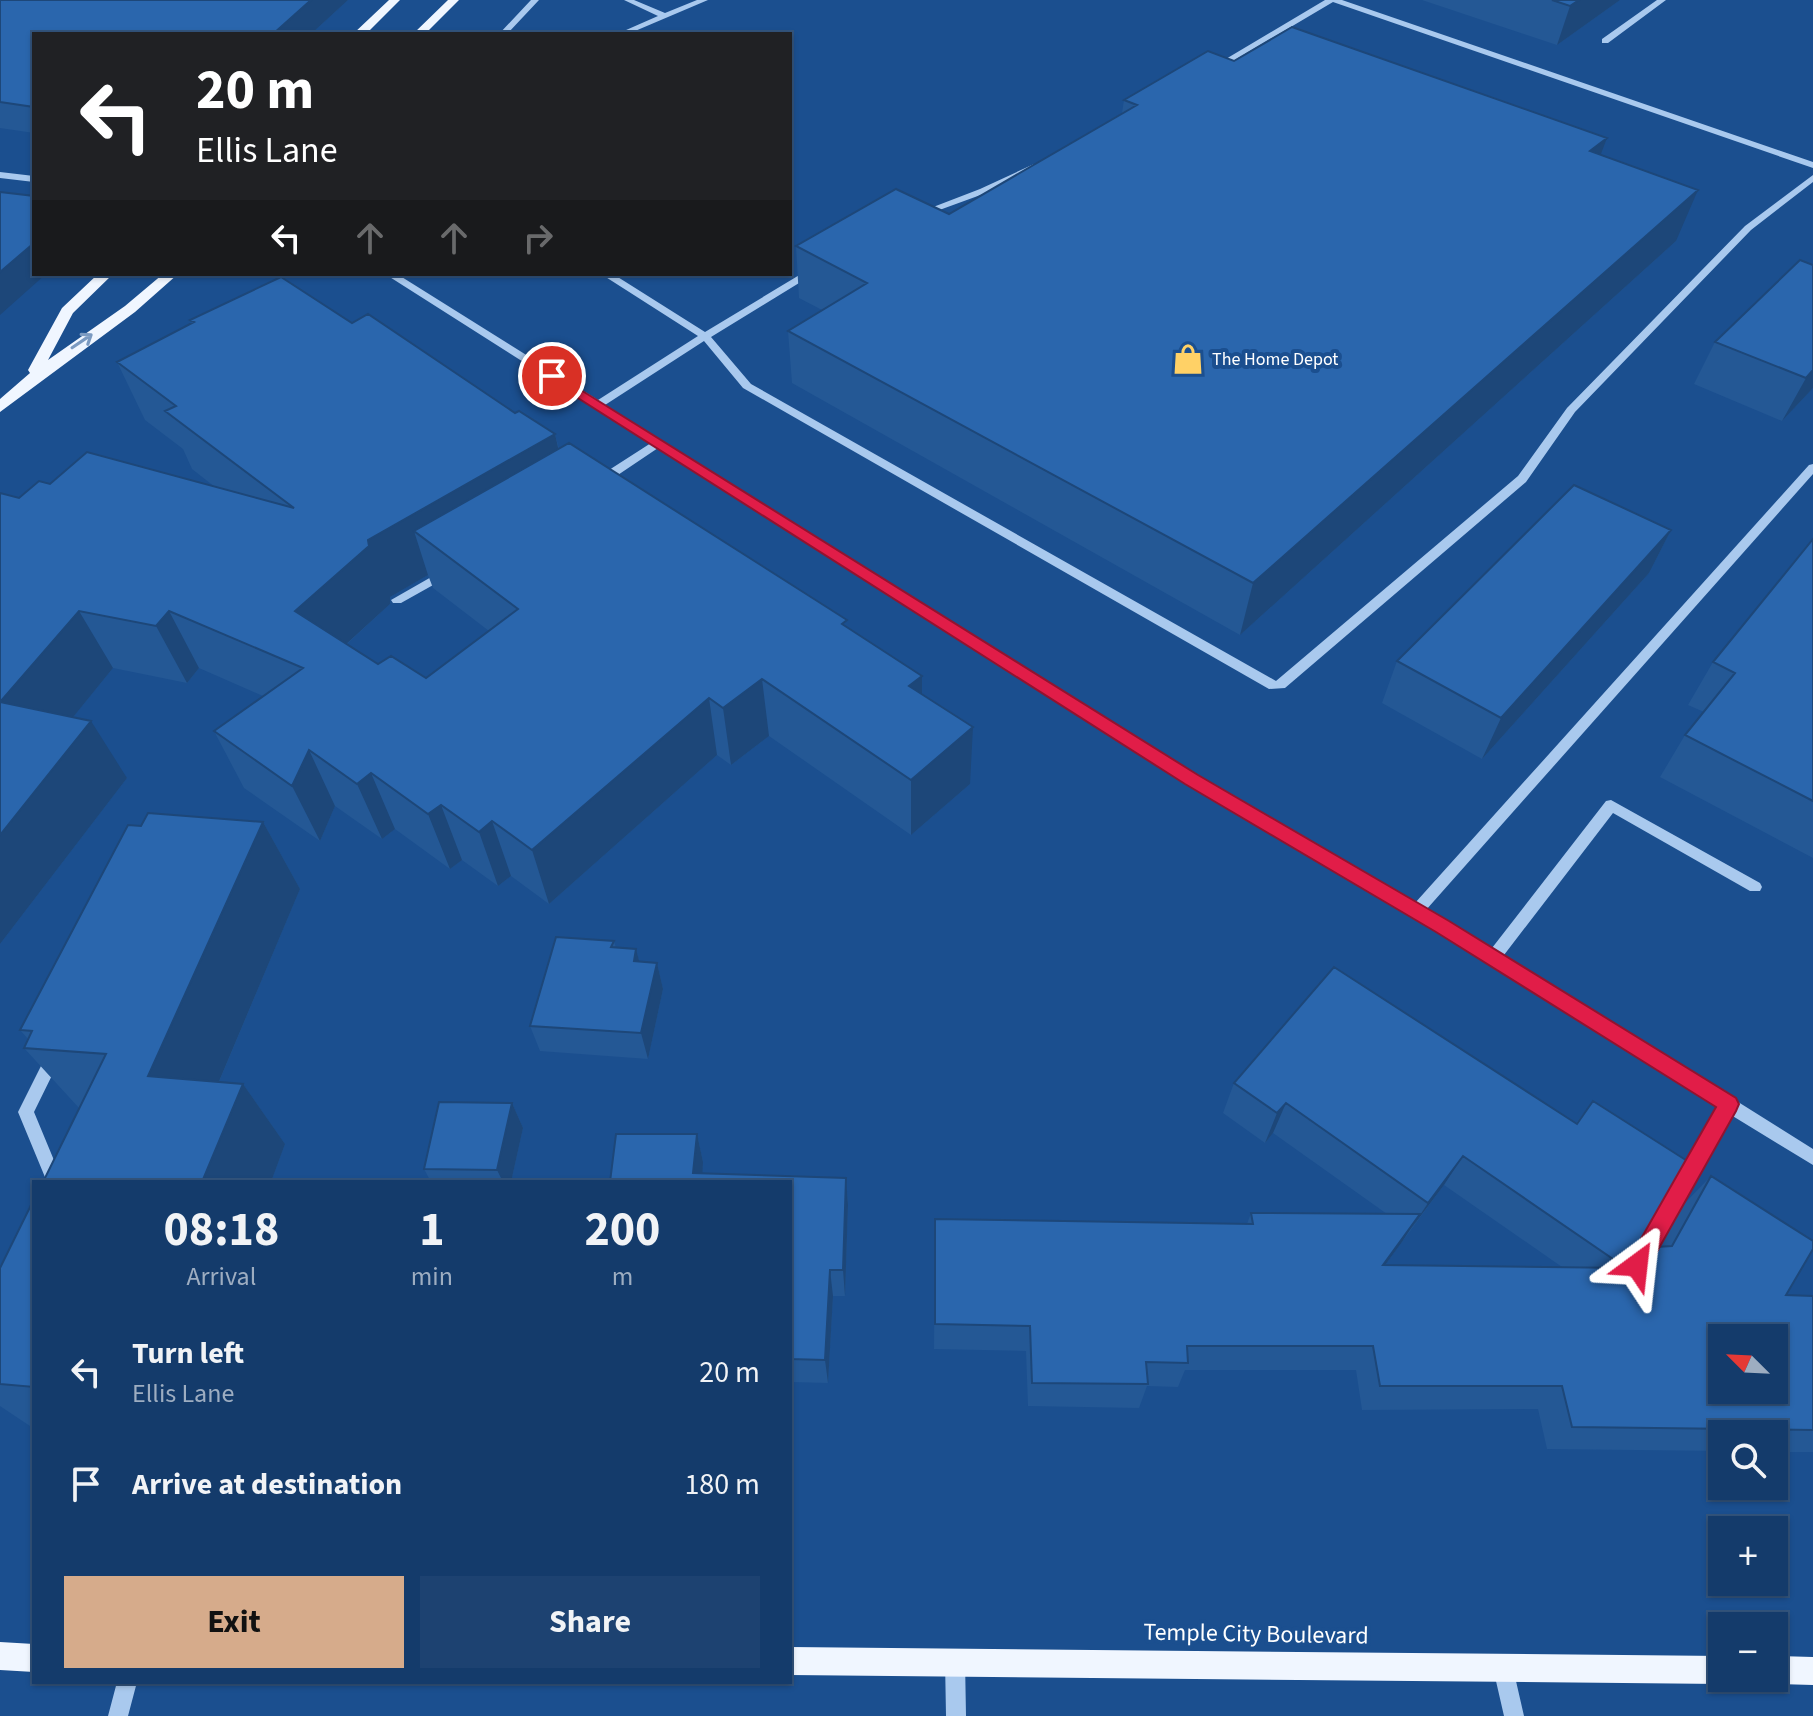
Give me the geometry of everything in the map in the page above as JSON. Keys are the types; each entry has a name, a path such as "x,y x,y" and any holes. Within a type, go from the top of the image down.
{"main road":[{"path":"361,32 395,0"},
{"path":"421,32 454,0"},
{"path":"32,375 67,311 104,276"},
{"path":"0,407 32,375 147,298 169,276"},
{"path":"0,1656 32,1658"},
{"name":"Temple City Boulevard","path":"792,1661 955,1660 1708,1670"},
{"path":"1788,1670 1813,1671"}],"street":[{"path":"505,32 535,0"},
{"path":"628,0 665,16"},
{"path":"626,32 704,0"},
{"path":"1205,74 1332,0 1813,165"},
{"path":"1605,41 1662,0"},
{"path":"913,217 983,191 1050,158"},
{"path":"0,175 32,179"},
{"path":"609,276 705,336 747,386 1274,686 1293,675 1522,479 1582,398 1748,228 1813,178"},
{"path":"598,405 822,265"},
{"path":"393,276 1191,779 1494,957 1813,1158"},
{"path":"593,485 659,443"},
{"path":"1417,911 1813,467"},
{"path":"397,600 462,563"},
{"path":"1494,957 1611,805 1755,887"},
{"path":"54,1180 26,1112 60,1044"},
{"path":"1637,1265 1729,1104"},
{"path":"955,1660 956,1716"},
{"path":"1503,1668 1514,1716"},
{"path":"118,1716 126,1684"}],"building":[{"path":"0,0 311,0 275,32 32,32 32,107 0,102"},
{"path":"1552,0 1579,0 1570,6"},
{"name":"The Home Depot","path":"1292,27 1607,138 1590,151 1698,190 1253,583 788,331 867,283 796,246 896,189 949,214 1137,105 1124,100 1208,51 1234,61"},
{"path":"0,192 32,196 32,245 0,272"},
{"path":"1800,260 1813,265 1813,370 1806,378 1715,342"},
{"path":"281,277 352,323 368,314 515,413 519,411 555,434 368,540 369,546 295,611 378,664 391,656 426,678 518,609 414,531 569,443 847,620 842,624 922,676 909,686 973,727 911,780 762,679 723,708 709,698 532,850 492,821 479,832 441,805 428,814 371,773 357,784 309,750 292,786 214,731 303,668 169,611 156,626 79,611 0,702 0,493 19,498 39,481 50,484 87,452 294,508 165,411 176,406 117,362 194,322 190,320"},
{"path":"1574,485 1671,530 1501,718 1397,661"},
{"path":"1813,539 1813,801 1685,735 1735,673 1713,662"},
{"path":"0,702 91,721 0,835"},
{"path":"148,813 263,822 148,1076 243,1084 203,1180 44,1180 106,1054 24,1048 32,1031 20,1030 128,825 141,826"},
{"path":"556,937 614,941 611,947 636,949 634,961 657,963 641,1033 530,1026"},
{"path":"1334,967 1577,1124 1593,1101 1692,1164 1654,1230 1652,1239 1656,1247 1672,1246 1711,1176 1813,1241 1813,1249 1786,1295 1813,1296 1813,1430 1788,1430 1788,1420 1708,1420 1708,1429 1572,1427 1562,1386 1380,1386 1373,1346 1187,1346 1188,1363 1146,1362 1148,1384 1032,1383 1030,1326 935,1324 935,1219 1253,1224 1251,1213 1420,1214 1383,1265 1626,1268 1463,1156 1428,1203 1286,1103 1277,1113 1234,1083"},
{"path":"439,1102 512,1103 497,1170 424,1169"},
{"path":"616,1134 697,1134 693,1173 846,1178 843,1270 830,1270 825,1360 792,1359 792,1180 610,1180"},
{"path":"32,1203 32,1387 0,1384 0,1268"}],"place":[{"name":"The Home Depot","path":"1188,359"}],"route":[{"path":"552,376 1191,779 1494,957 1729,1104 1637,1265"}]}
